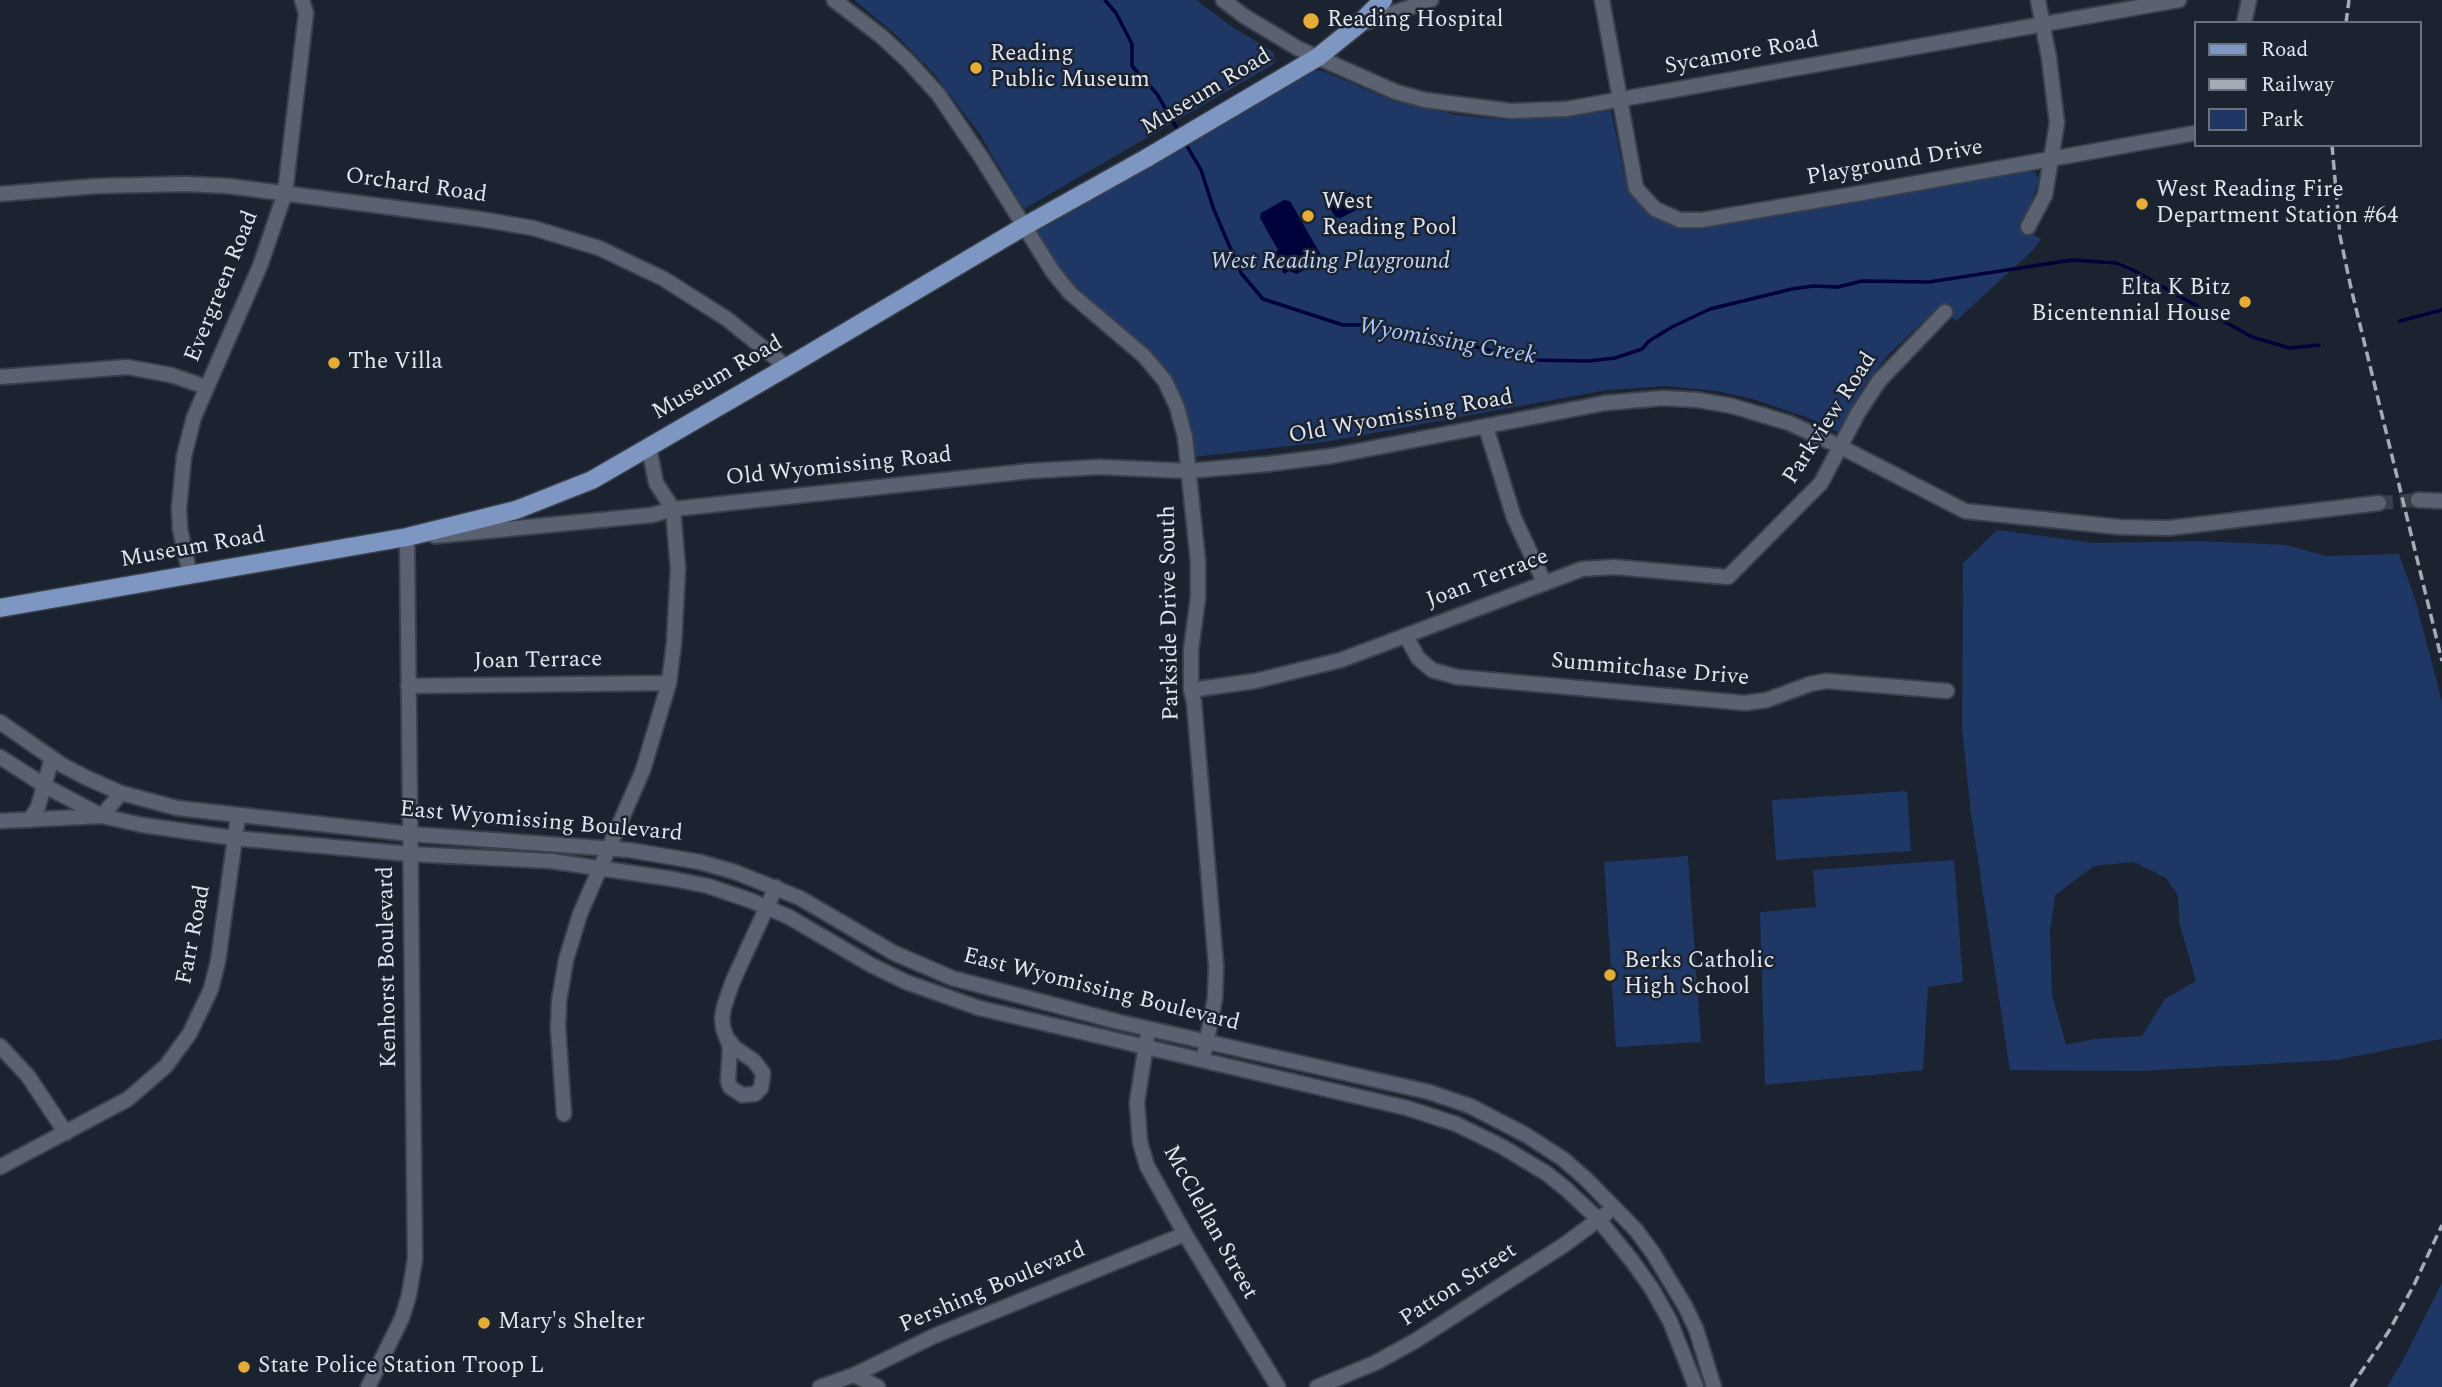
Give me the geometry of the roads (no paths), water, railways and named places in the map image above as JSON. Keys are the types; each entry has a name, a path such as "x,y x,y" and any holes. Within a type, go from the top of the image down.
{"main road":[{"name":"Museum Road","path":"0,608 407,537 516,510 592,480 1318,57 1360,24 1383,0"}],"street":[{"name":"Evergreen Road","path":"190,575 180,529 179,488 189,433 206,387 260,266 285,192 304,6 315,0"},
{"name":"Parkside Drive South","path":"834,0 890,44 937,94 981,157 1053,272 1070,293 1144,356 1165,381 1177,407 1185,437 1194,505 1198,586 1191,649 1191,690 1216,957 1215,998 1203,1060"},
{"name":"Sycamore Road","path":"1223,0 1261,27 1318,57 1396,92 1425,100 1478,108 1537,111 1620,100 2179,0"},
{"path":"1360,24 1431,0"},
{"name":"Playground Drive","path":"1602,0 1636,188 1655,209 1667,216 1693,221 2194,133"},
{"path":"2028,227 2045,195 2057,123 2038,0"},
{"path":"2244,21 2249,0"},
{"name":"Orchard Road","path":"0,194 97,186 186,184 285,192 533,228 599,248 682,288 727,319 787,368"},
{"name":"Parkview Road","path":"1785,520 1821,483 1858,413 1879,381 1945,313"},
{"path":"0,377 127,367 171,375 206,387"},
{"name":"Old Wyomissing Road","path":"407,537 638,516 673,509 1069,467 1188,471 1332,456 1605,403 1681,399 1753,411 1789,423 1965,511 2129,528 2180,528 2379,503"},
{"path":"1486,427 1514,518 1544,582"},
{"path":"564,1114 558,1028 565,960 580,914 643,770 669,683 678,589 673,509 656,483 649,448"},
{"path":"2418,499 2442,501"},
{"name":"Joan Terrace","path":"1191,690 1293,673 1341,660 1582,569 1605,566 1728,577 1785,520"},
{"name":"Kenhorst Boulevard","path":"368,1387 401,1318 409,1296 415,1259 407,537"},
{"name":"Summitchase Drive","path":"1406,636 1418,659 1432,670 1457,677 1745,703 1768,700 1810,684 1826,681 1947,691"},
{"name":"Joan Terrace","path":"408,686 669,683"},
{"name":"East Wyomissing Boulevard","path":"0,722 52,758 87,778 121,793 177,808 410,834 629,850 700,862 776,887 819,907 894,953 953,978 1149,1029 1429,1092 1482,1111 1563,1159 1616,1208 1671,1280 1696,1329 1714,1387"},
{"name":"East Wyomissing Boulevard","path":"0,757 44,785 102,816 142,825 234,838 410,854 511,858 691,882 768,907 820,933 885,972 979,1008 1407,1108 1473,1131 1546,1173 1599,1220 1652,1289 1670,1321 1696,1387"},
{"path":"30,820 38,807 52,758"},
{"path":"0,821 102,816 121,793"},
{"name":"Farr Road","path":"0,1167 128,1099 148,1083 190,1033 211,989 218,961 238,816"},
{"path":"727,1038 722,1018 726,1000 776,887"},
{"name":"McClellan Street","path":"1149,1029 1137,1102 1140,1142 1147,1166 1278,1387"},
{"path":"0,1046 28,1076 65,1133"},
{"path":"1473,1131 1482,1111"},
{"name":"Patton Street","path":"1317,1387 1375,1363 1415,1342 1616,1208"},
{"name":"Pershing Boulevard","path":"820,1387 934,1336 1185,1234"},
{"path":"854,1374 878,1387"}],"waterway":[{"name":"Wyomissing Creek","path":"1105,0 1116,13 1132,44 1132,66 1157,94 1179,132"},
{"name":"Wyomissing Creek","path":"1184,141 1201,170 1214,210 1241,273 1263,299 1343,325 1371,325 1404,330 1531,360 1588,361 1615,358 1642,349 1649,341 1672,327 1710,309 1792,289 1838,287 1862,281 1929,282 2072,260 2116,263 2131,269 2252,337 2290,348 2319,345"},
{"name":"Wyomissing Creek","path":"2400,321 2442,310"}],"tunnel":[{"path":"2379,503 2418,500"}],"railway":[{"path":"2346,21 2349,0"},
{"path":"2332,147 2340,236 2351,288 2442,661"},
{"path":"2351,1387 2389,1331 2442,1225"}],"place":[{"name":"Reading Hospital","path":"1311,21"},
{"name":"Reading Public Museum","path":"976,68"},
{"name":"West Reading Fire Department Station #64","path":"2142,204"},
{"name":"West Reading Pool","path":"1308,216"},
{"name":"Elta K Bitz Bicentennial House","path":"2245,302"},
{"name":"The Villa","path":"334,363"},
{"name":"Berks Catholic High School","path":"1610,975"},
{"name":"Mary's Shelter","path":"484,1323"},
{"name":"State Police Station Troop L","path":"244,1367"}],"park label":[{"name":"West Reading Playground","path":"1330,263"}]}
